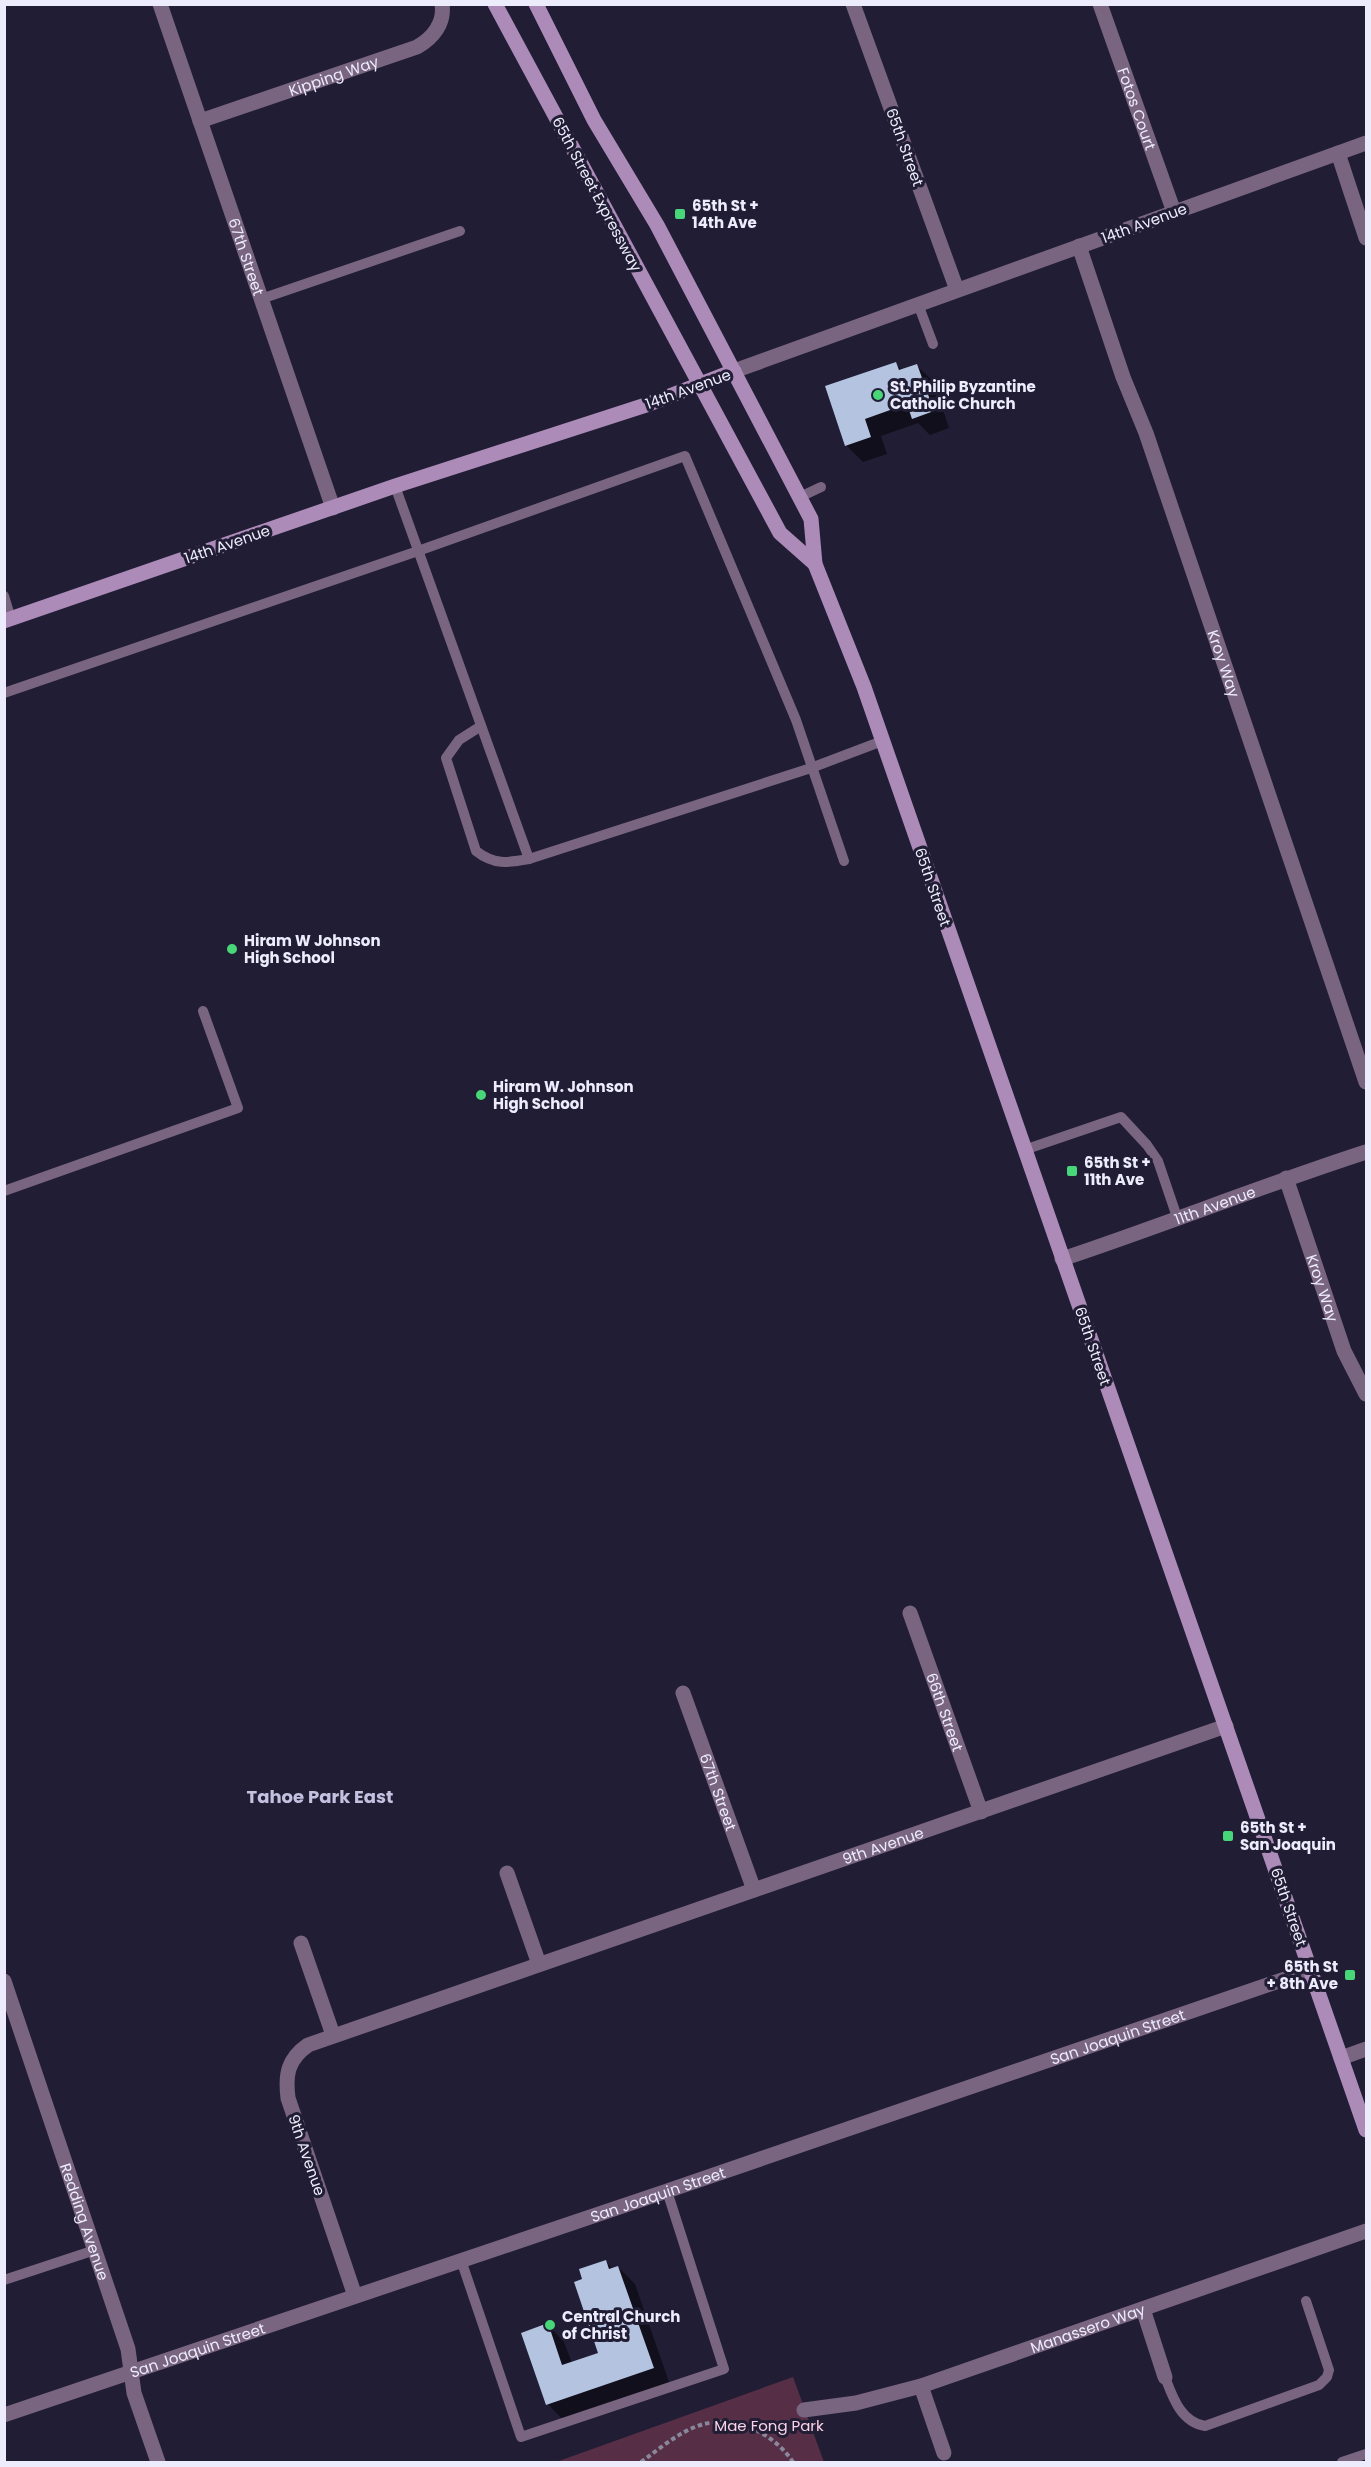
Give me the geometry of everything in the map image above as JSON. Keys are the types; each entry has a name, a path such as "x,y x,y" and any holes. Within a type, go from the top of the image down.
{"main road":[{"name":"65th Street Expressway","path":"495,4 700,384"},
{"path":"536,4 594,120 657,225 734,371"},
{"name":"14th Avenue","path":"8,620 395,486 649,404 734,371"},
{"name":"65th Street","path":"734,371 811,519 814,564 853,656 1366,2130"},
{"name":"65th Street","path":"700,384 780,533 814,564"}],"street":[{"name":"67th Street","path":"160,4 333,508"},
{"name":"Kipping Way","path":"200,121 417,47 435,34 441,23 442,4"},
{"name":"65th Street","path":"853,4 957,290"},
{"name":"Fotos Court","path":"1100,4 1174,212"},
{"name":"14th Avenue","path":"734,371 1366,143"},
{"path":"1338,153 1366,238"},
{"name":"Kroy Way","path":"1079,246 1123,377 1154,455 1366,1082"},
{"name":"11th Avenue","path":"1062,1259 1178,1220 1286,1178 1366,1152"},
{"name":"Kroy Way","path":"1286,1178 1344,1351 1366,1394"},
{"name":"66th Street","path":"910,1613 981,1812"},
{"name":"67th Street","path":"683,1693 754,1890"},
{"name":"9th Avenue","path":"355,2296 288,2098 285,2079 289,2066 297,2053 308,2045 1226,1726"},
{"path":"507,1873 539,1965"},
{"path":"301,1943 333,2035"},
{"name":"San Joaquin Street","path":"4,2415 1311,1970"},
{"name":"Redding Avenue","path":"4,1981 128,2349 134,2393 158,2463"},
{"path":"1341,2058 1366,2049"},
{"name":"Manassero Way","path":"804,2410 856,2403 921,2386 1366,2231"},
{"path":"1143,2309 1165,2377"},
{"path":"921,2386 946,2458"}],"lane":[{"path":"261,299 460,231"},
{"path":"918,304 933,344"},
{"path":"4,693 418,551 685,456 796,720 844,861"},
{"path":"395,486 529,859"},
{"path":"800,496 821,487"},
{"path":"4,596 8,620"},
{"path":"481,726 459,740 446,758 476,851 488,860 502,864 529,859 811,768 877,743"},
{"path":"4,1191 238,1108 203,1011"},
{"path":"1024,1150 1121,1117 1147,1145 1158,1161 1178,1220"},
{"path":"461,2260 521,2437 660,2391 724,2368 667,2191"},
{"path":"4,2280 95,2250"},
{"path":"1165,2377 1174,2400 1184,2415 1194,2424 1205,2426 1319,2385 1327,2377 1329,2370 1306,2301"},
{"path":"1342,2463 1366,2454"}],"path":[{"path":"640,2463 696,2426 725,2423 741,2424 762,2433 787,2454 793,2463"}],"green space":[{"name":"Mae Fong Park","path":"793,2377 824,2462 556,2462"}],"building":[{"name":"St. Philip Byzantine Catholic Church","path":"896,362 899,370 917,364 934,411 912,419 907,404 865,419 871,437 845,446 825,386"},
{"path":"606,2260 609,2269 618,2266 654,2368 546,2405 521,2333 548,2323 562,2365 598,2353 574,2282 582,2279 579,2269"}],"place":[{"name":"65th St + 14th Ave","path":"680,214"},
{"name":"St. Philip Byzantine Catholic Church","path":"878,395"},
{"name":"Hiram W Johnson High School","path":"232,949"},
{"name":"Hiram W. Johnson High School","path":"481,1095"},
{"name":"65th St + 11th Ave","path":"1072,1171"},
{"name":"65th St + San Joaquin","path":"1228,1836"},
{"name":"65th St + 8th Ave","path":"1350,1975"},
{"name":"Central Church of Christ","path":"550,2325"}],"district":[{"name":"Tahoe Park East","path":"320,1796"}]}
